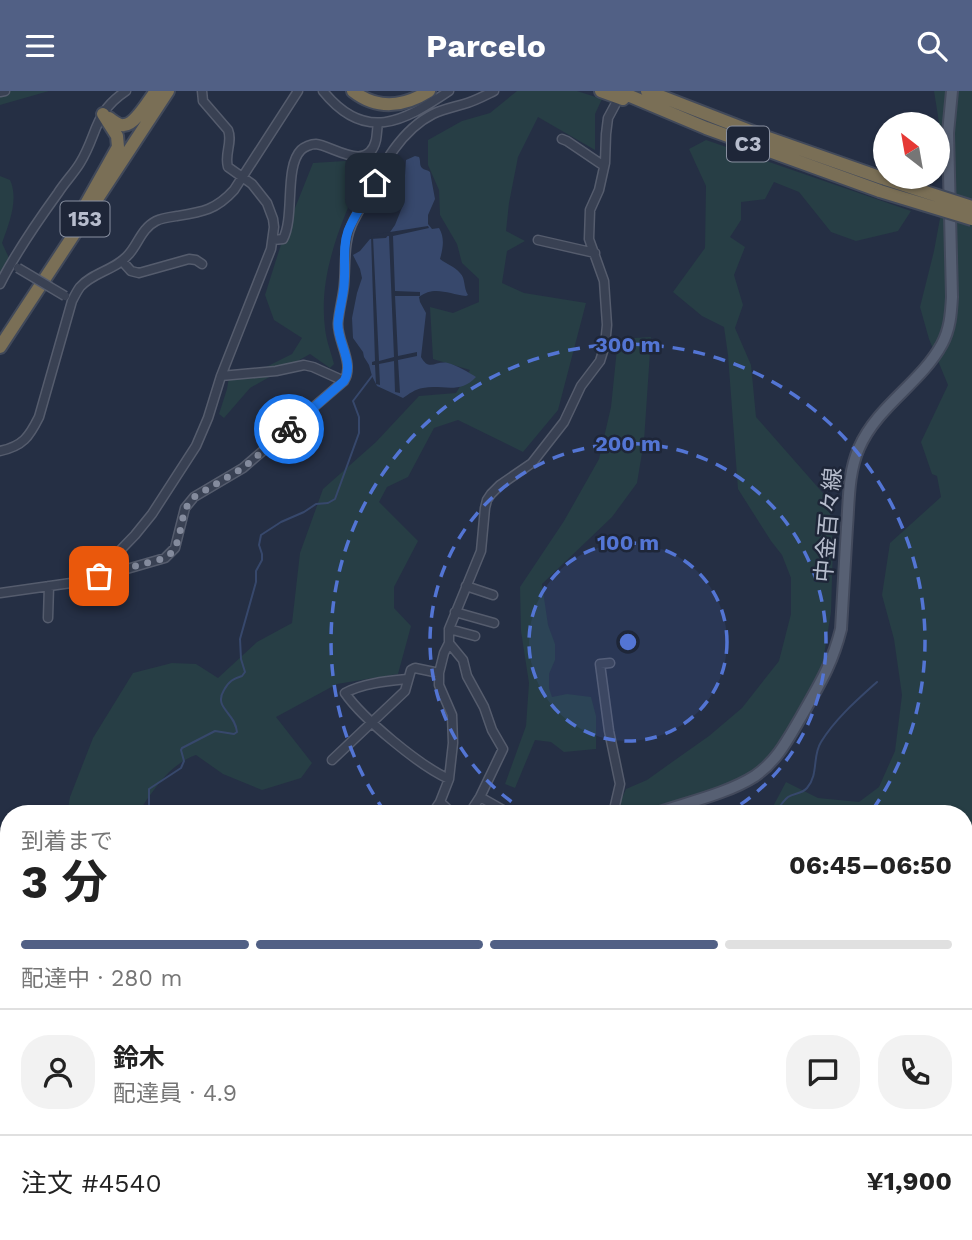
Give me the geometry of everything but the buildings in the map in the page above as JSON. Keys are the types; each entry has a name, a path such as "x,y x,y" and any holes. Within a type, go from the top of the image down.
{"highway":[{"name":"153","path":"103,114 117,123 129,124 158,91"},
{"name":"153","path":"0,336 158,91"},
{"name":"153","path":"0,347 168,91"},
{"path":"353,91 370,102 387,105 403,103 429,91"},
{"path":"366,91 389,97 413,91"},
{"path":"601,91 709,122"},
{"name":"C3","path":"618,91 873,181"},
{"name":"C3","path":"648,91 709,122"},
{"path":"656,91 709,122"},
{"name":"153","path":"77,220 118,147 117,136 103,114"},
{"name":"C3","path":"893,189 972,219"},
{"name":"C3","path":"899,189 972,207"}],"main road":[{"name":"中金百々線","path":"681,805 737,786 768,765 779,754 826,674 836,650 841,629 849,493 852,469 859,448 885,409 931,360 943,343 950,322 952,297 948,133 952,91"}],"street":[{"path":"0,92 5,91"},
{"path":"0,284 15,266 52,201 80,163 103,114 114,100 126,91"},
{"path":"99,576 152,514 196,446 273,240 273,219 267,203 258,190 228,167 226,159 230,134 203,101 202,91"},
{"path":"0,451 19,445 31,434 39,417 68,299 89,279 122,261 152,223 204,212 227,198 298,91"},
{"path":"323,91 349,114 378,123 402,119 449,91"},
{"path":"0,593 85,580 170,555 175,548 188,502 243,468 344,381 348,368 338,324 344,286 346,240 354,220 394,149 409,131 443,109 472,101 492,91"},
{"path":"442,805 440,803 449,779 452,758 453,722 439,685 439,673 449,643 449,629 481,551 487,500 500,485 532,463 564,422 581,386 600,361 605,345 607,313 604,281 589,239 590,210 599,190 608,118 615,105"},
{"path":"273,240 283,239 287,231 292,175 300,150 318,144 349,156 364,155 373,147 378,123"},
{"path":"562,139 604,166"},
{"path":"538,240 595,253"},
{"path":"122,261 131,271 139,274 189,259 202,264"},
{"path":"15,266 68,299"},
{"path":"221,376 276,371 304,365 344,381"},
{"path":"48,618 49,586"},
{"path":"466,586 493,595"},
{"path":"455,612 494,623"},
{"path":"449,629 475,636"},
{"path":"449,643 463,660 467,676 503,749 475,805"},
{"path":"610,663 600,664 620,785 615,805"},
{"path":"332,759 406,690 411,670 415,668 439,673"},
{"path":"408,679 369,685 345,693 372,722 417,759 449,779"},
{"path":"480,797 494,805"}],"shaded area":[{"path":"0,91 49,91 0,105"},
{"path":"517,91 577,91 602,99 595,114 595,150 538,117 518,157 506,231 525,241 507,251 502,283 524,293 586,303 558,410 523,452 458,420 434,428 408,477 387,487 379,502 418,541 394,587 394,608 411,626 398,674 337,684 276,717 312,763 301,778 262,790 223,774 196,755 177,765 143,805 69,805 93,738 133,673 172,663 196,664 218,678 257,642 292,623 300,553 323,489 376,442 419,396 456,393 470,370 433,359 430,307 453,313 479,302 479,279 462,263 457,244 440,215 439,190 428,165 428,140 462,121 490,113"},
{"path":"934,91 972,91 972,805 774,805 786,782 818,798 859,802 879,787 895,751 902,695 894,639 882,595 890,543 941,497 937,476 932,474 921,442 948,385 929,339 920,307 941,213 943,189 950,189 950,112 937,112"},
{"path":"706,140 911,211 898,231 856,241 831,232 799,192 774,182 765,199 741,202 741,220 730,237 745,247 734,275 743,305 735,328 751,365 756,417 829,500 833,545 831,612 821,674 774,751 752,771 735,782 662,805 619,805 626,789 647,780 709,736 742,708 779,661 791,614 791,578 782,555 738,489 724,327 702,316 673,292 705,248 706,186 689,149"},
{"path":"345,161 363,173 328,267 325,328 334,364 330,368 310,354 250,388 224,418 219,414 230,371 258,371 292,354 302,338 274,320 265,295 283,238 313,163"},
{"path":"0,176 10,180 14,195 2,243 9,258 0,275"},
{"path":"651,337 644,441 637,483 612,517 542,584 548,625 555,644 555,660 549,674 549,688 552,697 567,694 591,697 596,716 596,749 564,752 551,742 535,740 515,788 505,784 526,726 529,683 521,631 520,587 564,521 599,459 611,407 618,339"}],"water":[{"path":"419,157 422,168 430,172 435,199 428,215 428,224 432,229 439,228 441,232 443,243 440,259 462,275 468,295 436,291 419,297 426,313 421,357 427,364 448,363 476,377 464,386 430,387 412,392 403,398 377,386 363,352 353,338 352,318 362,278 353,255 370,239 386,238 395,225 403,205 406,160"}],"pier":[{"path":"428,226 429,228 393,236 395,291 420,292 420,296 395,296 398,356 417,352 417,356 398,360 400,393 395,392 394,361 379,364 380,385 376,384 375,365 372,365 375,361 371,235","holes":["389,236 394,357 379,361 373,237"]}],"waterway":[{"path":"149,805 149,789 181,768 184,761 182,748 215,731 234,734 237,732 233,720 223,706 221,696 230,682 245,672 240,639 256,582 256,571 262,560 259,545 261,535 316,504 335,499 359,433 359,417 353,401 372,376"},
{"path":"781,805 788,797 803,791 811,783 821,742 840,718 877,682"}],"way so far":[{"path":"99,576 170,555 175,548 188,502 243,468 289,429"}],"route":[{"path":"289,429 344,381 347,375 348,368 338,324 344,286 346,240 348,231 375,183"}]}
